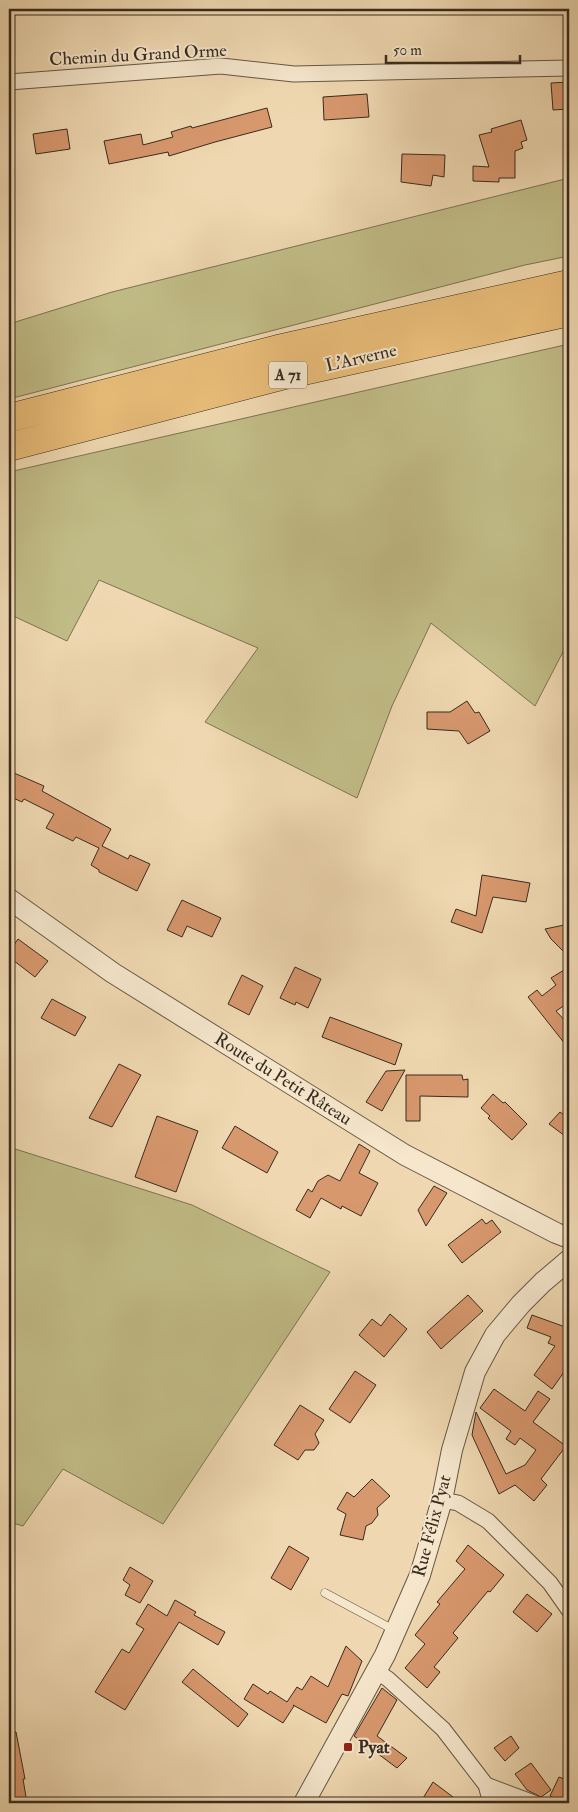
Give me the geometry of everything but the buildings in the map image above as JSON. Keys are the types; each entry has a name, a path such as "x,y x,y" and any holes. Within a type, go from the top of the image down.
{"highway":[{"name":"L'Arverne","path":"9,418 278,349 569,284"},
{"name":"L'Arverne","path":"9,447 276,378 569,312"}],"street":[{"name":"Chemin du Grand Orme","path":"9,82 221,66 294,74 569,68"},
{"name":"Route du Petit Râteau","path":"9,899 114,972 405,1155 569,1238"},
{"name":"Rue Félix Pyat","path":"304,1803 376,1671 420,1575 442,1500 452,1450 475,1372 495,1335 521,1304 569,1260"},
{"path":"442,1500 458,1503 488,1521 550,1582 569,1610"},
{"path":"376,1671 388,1679 443,1729 486,1785 491,1803"},
{"path":"486,1785 534,1803"}],"lane":[{"path":"325,1593 385,1626 396,1630"}],"shaded area":[{"path":"569,178 569,256 525,265 9,399 9,324 112,292"},
{"path":"569,344 569,647 566,646 535,706 431,623 392,706 357,798 205,722 258,648 99,580 67,641 9,614 9,472"},
{"path":"9,1147 192,1205 330,1272 163,1524 63,1469 23,1526 9,1522"}],"place":[{"name":"Pyat","path":"348,1747"}]}
